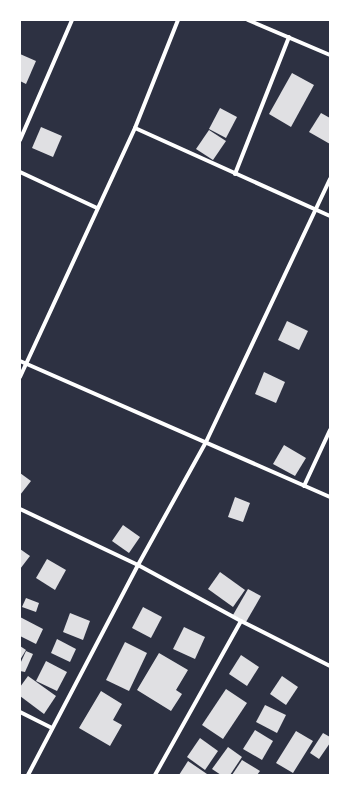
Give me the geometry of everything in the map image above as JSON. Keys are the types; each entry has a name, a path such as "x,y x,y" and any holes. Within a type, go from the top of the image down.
{"street":[{"path":"20,140 72,20"},
{"path":"20,377 135,128 178,20"},
{"path":"248,20 330,55"},
{"path":"235,174 289,37"},
{"path":"135,128 330,216"},
{"path":"20,172 97,208"},
{"path":"28,775 138,566 206,442 317,210 330,179"},
{"path":"20,361 330,497"},
{"path":"304,486 330,430"},
{"path":"20,509 138,566 241,621 330,666"},
{"path":"155,775 241,621"},
{"path":"20,712 52,728"}],"building":[{"path":"20,54 36,61 26,84 20,81"},
{"path":"292,73 314,85 291,127 269,114"},
{"path":"220,108 237,117 226,138 209,129"},
{"path":"321,113 330,118 330,144 309,132"},
{"path":"41,127 62,136 53,157 32,148"},
{"path":"209,130 226,141 213,160 196,149"},
{"path":"287,321 308,331 299,350 278,340"},
{"path":"264,372 285,382 276,403 255,394"},
{"path":"284,445 306,458 295,476 273,464"},
{"path":"20,473 31,481 20,495"},
{"path":"235,497 250,503 243,522 228,517"},
{"path":"123,525 140,537 129,553 112,541"},
{"path":"20,549 30,556 20,569"},
{"path":"47,559 66,570 55,590 36,578"},
{"path":"220,572 245,590 233,607 208,589"},
{"path":"248,589 261,596 246,622 233,615"},
{"path":"26,598 39,603 36,612 22,607"},
{"path":"143,607 162,617 151,638 132,628"},
{"path":"70,613 90,621 83,640 63,632"},
{"path":"20,617 43,629 36,644 20,636"},
{"path":"184,627 205,637 195,659 173,649"},
{"path":"57,639 76,649 70,662 51,653"},
{"path":"125,642 147,653 129,691 106,680"},
{"path":"20,646 26,650 20,660"},
{"path":"26,651 33,654 25,672 20,671 20,664"},
{"path":"159,653 188,670 176,690 182,694 171,711 137,690"},
{"path":"241,655 259,667 247,686 229,674"},
{"path":"46,661 67,672 57,691 36,681"},
{"path":"28,676 56,696 44,714 20,696 20,687"},
{"path":"282,676 298,687 286,705 270,694"},
{"path":"226,689 247,703 223,739 202,725"},
{"path":"101,691 122,704 113,720 122,725 110,746 79,728"},
{"path":"265,705 286,715 277,733 256,722"},
{"path":"255,730 273,741 262,760 243,749"},
{"path":"296,731 313,741 293,773 276,763"},
{"path":"323,733 330,737 330,743 319,759 310,753"},
{"path":"200,738 218,751 205,770 187,757"},
{"path":"228,747 242,757 230,775 221,775 212,769"},
{"path":"242,760 260,771 257,775 232,775"},
{"path":"188,761 207,774 179,775"}]}
